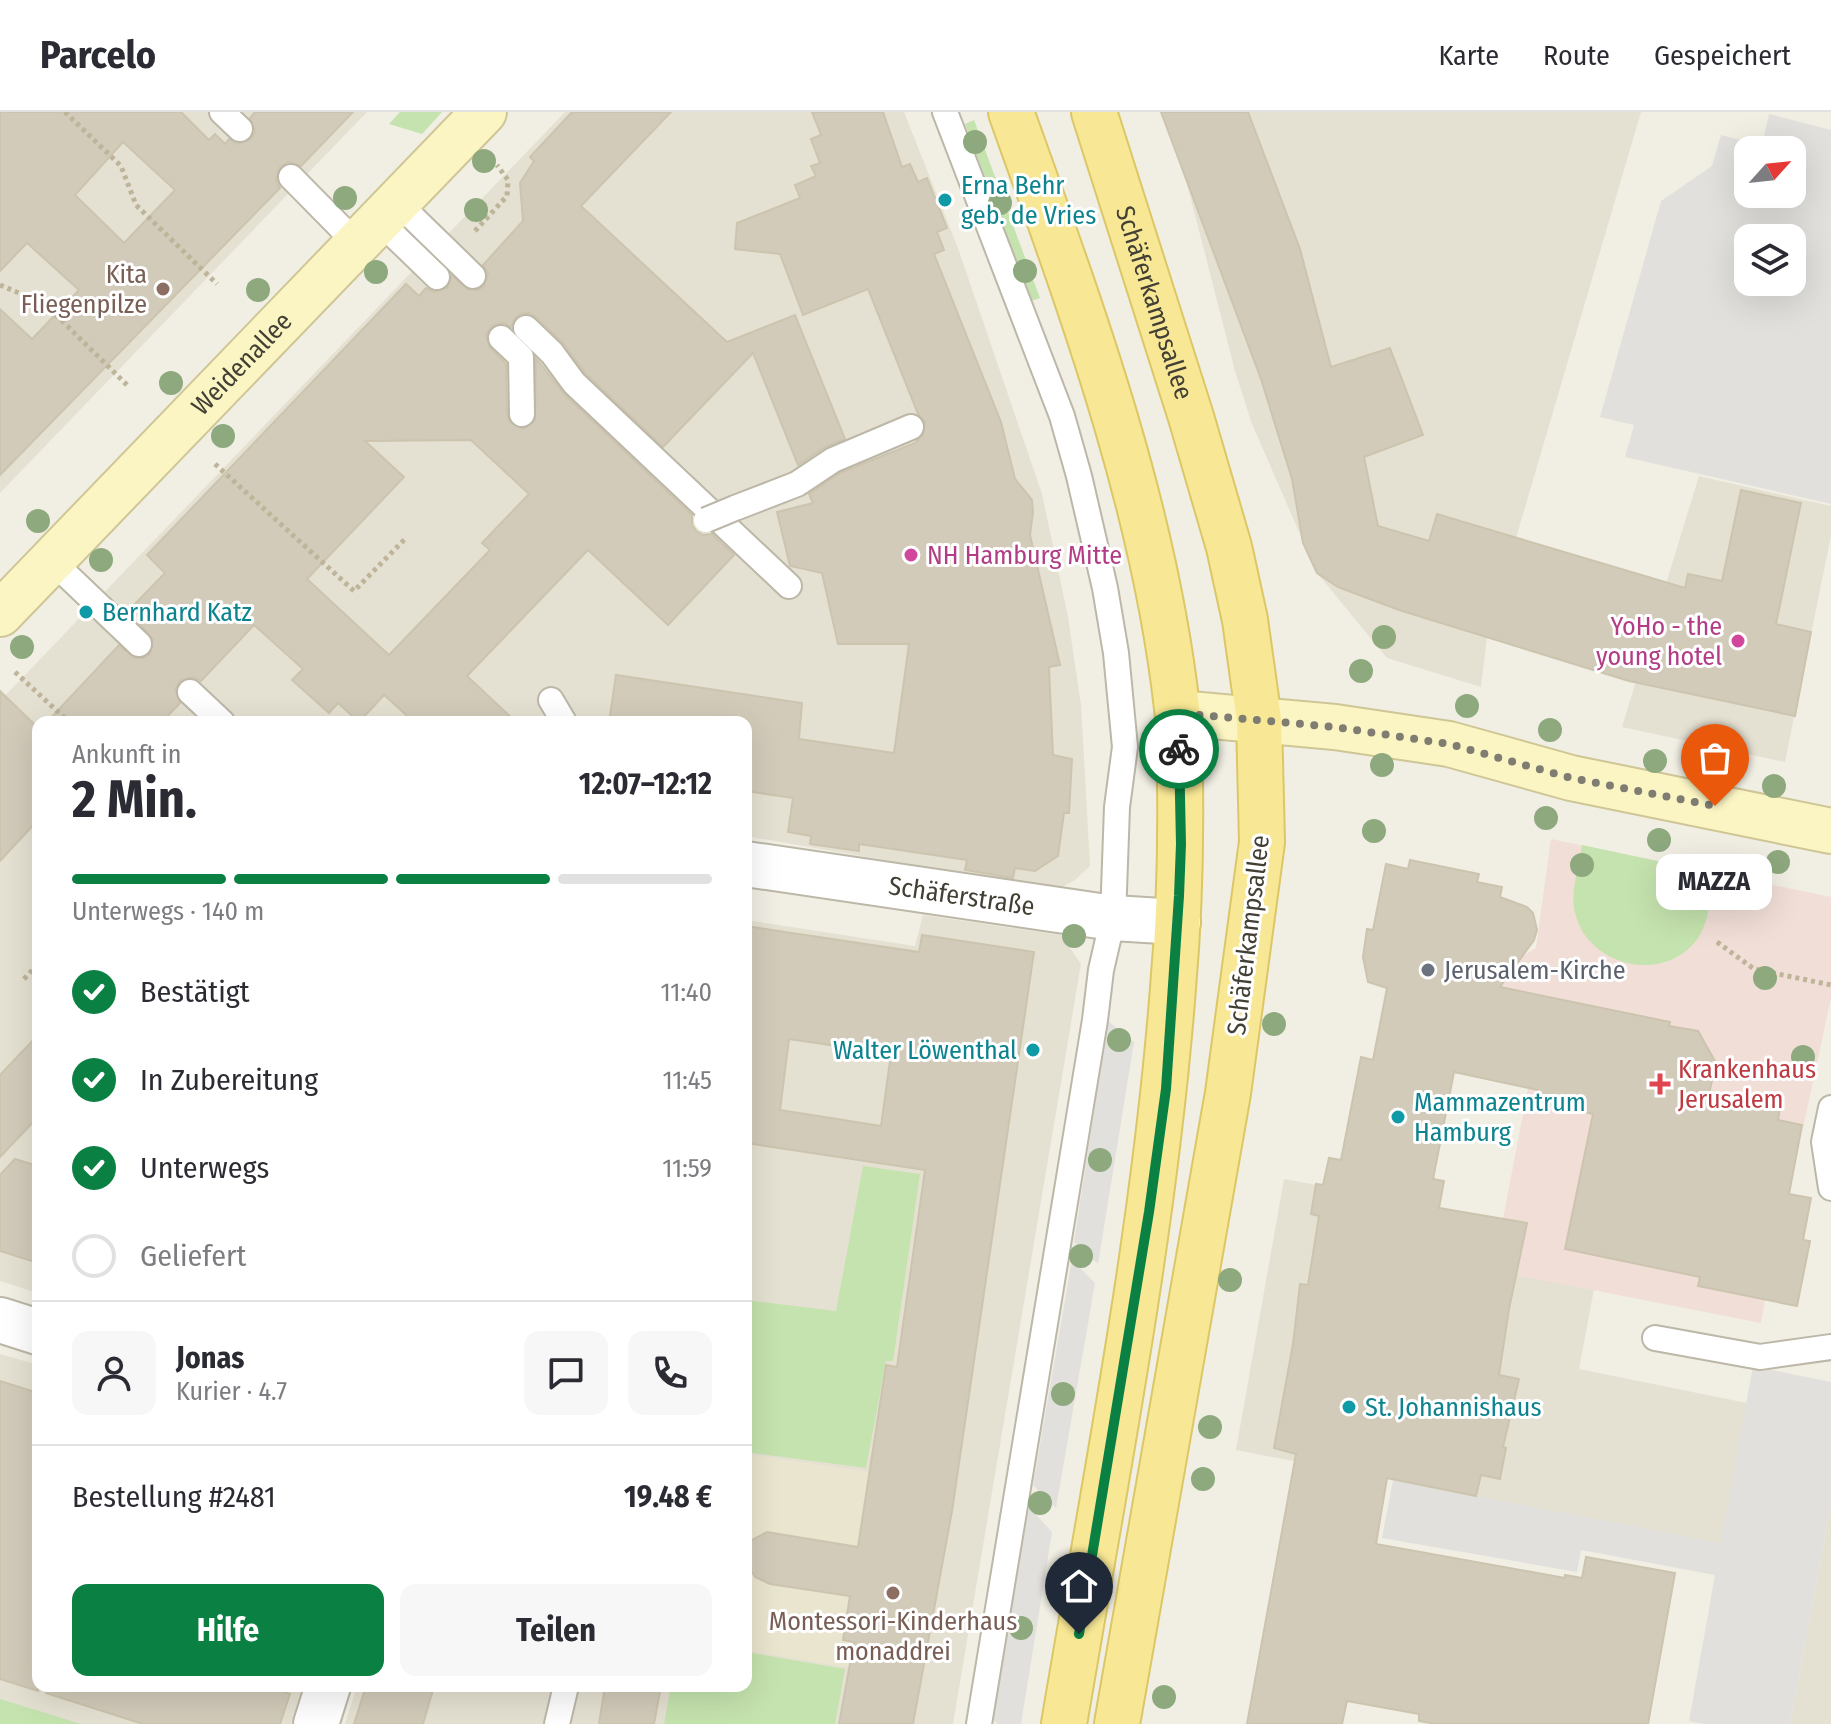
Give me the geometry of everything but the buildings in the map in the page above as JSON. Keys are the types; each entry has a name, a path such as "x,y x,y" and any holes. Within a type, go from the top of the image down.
{"main road":[{"path":"1011,112 1069,273 1118,433 1161,600 1178,713 1181,844 1166,1089 1149,1212 1064,1724"},
{"name":"Schäferkampsallee","path":"1094,112 1229,547 1245,620 1259,720 1262,842 1228,1093 1117,1724"}],"street":[{"name":"Weidenallee","path":"0,614 484,112"},
{"path":"1178,713 1361,730 1449,744 1571,778 1831,831"},
{"name":"Schäferstraße","path":"752,865 1113,918 1178,922"},
{"path":"0,1320 32,1330"},
{"path":"316,1724 326,1692"}],"lane":[{"path":"945,112 1048,376 1075,461 1094,532 1116,653 1124,735 1117,807 1113,918 1101,970 979,1724"},
{"path":"291,177 473,276"},
{"path":"378,223 437,277"},
{"path":"526,328 552,353 574,383 789,586"},
{"path":"501,338 521,357 522,414"},
{"path":"706,520 797,484 833,460 911,427"},
{"path":"52,561 139,644"},
{"path":"190,692 216,716"},
{"path":"551,700 560,716"},
{"path":"1831,1108 1824,1142 1831,1188"},
{"path":"1655,1338 1760,1357 1831,1347"},
{"path":"557,1724 565,1692"}],"path":[{"path":"65,112 121,166 136,205 217,284"},
{"path":"471,236 507,196 508,180 497,165"},
{"path":"0,285 45,304 127,385"},
{"path":"215,464 354,591 405,539"},
{"path":"15,672 63,716"},
{"path":"1717,942 1754,969 1831,985"},
{"path":"24,979 32,970"}],"shaded area":[{"path":"0,112 367,112 0,493"},
{"path":"565,112 904,112 958,248 1042,494 1068,617 1081,705 1090,866 1075,880 1056,890 752,837 752,716 32,716 32,1291 0,1281 0,701"},
{"path":"1161,112 1641,112 1487,637 1481,687 1387,658 1317,573 1252,424 1235,371 1185,176"},
{"path":"1769,114 1831,130 1831,504 1625,457 1634,425 1600,417 1661,201 1712,166 1721,135 1734,138 1734,208 1806,208 1806,136 1764,136"},
{"path":"1699,476 1831,506 1831,536 1785,762 1622,727"},
{"name":"Krankenhaus Jerusalem","path":"1551,839 1831,897 1831,998 1789,1193 1811,1198 1803,1239 1810,1241 1797,1306 1765,1300 1761,1323 1517,1275 1527,1223 1503,1219 1528,1088 1479,1077 1501,970 1536,948"},
{"path":"923,915 1061,935 1081,964 953,1724 345,1724 355,1692 752,1692 752,921 915,946"},
{"path":"1108,1021 1134,1042 1098,1264 1074,1242"},
{"path":"1284,1179 1528,1223 1517,1275 1594,1289 1579,1369 1747,1403 1721,1544 1236,1450"},
{"path":"1072,1260 1095,1283 1056,1508 1033,1485"},
{"path":"0,1354 32,1363 32,1692 301,1692 291,1724 0,1724"},
{"path":"1753,1366 1831,1382 1831,1504 1790,1724 1703,1724 1689,1721 1715,1575 1581,1550 1577,1572 1382,1538 1393,1480 1721,1543"},
{"path":"752,1455 870,1472 951,1515 921,1680 752,1651"},
{"path":"1831,1504 1831,1724 1790,1724"},
{"path":"1029,1507 1052,1532 1021,1724 998,1724 991,1718"}],"green space":[{"path":"400,112 442,112 422,134 389,124"},
{"path":"974,120 1040,298 1031,301 965,124"},
{"path":"1582,845 1714,873 1708,915 1698,938 1684,953 1667,962 1648,965 1611,957 1595,946 1583,932 1575,913 1574,888"},
{"path":"863,1166 920,1174 893,1361 886,1361 866,1468 752,1453 752,1301 836,1311"},
{"path":"752,1653 845,1669 835,1724 664,1724 670,1692 752,1692"},
{"path":"0,1699 81,1724 0,1724"}],"way so far":[{"path":"1179,749 1178,713 1335,727 1449,744 1571,778 1715,806"}],"place":[{"name":"Erna Behr geb. de Vries","path":"945,200"},
{"name":"Kita Fliegenpilze","path":"163,289"},
{"name":"NH Hamburg Mitte","path":"911,555"},
{"name":"Bernhard Katz","path":"86,612"},
{"name":"YoHo - the young hotel","path":"1738,641"},
{"name":"MAZZA","path":"1715,806"},
{"name":"Jerusalem-Kirche","path":"1428,970"},
{"name":"Walter Löwenthal","path":"1033,1050"},
{"name":"Krankenhaus Jerusalem","path":"1660,1084"},
{"name":"Mammazentrum Hamburg","path":"1398,1117"},
{"name":"St. Johannishaus","path":"1349,1407"},
{"name":"Montessori-Kinderhaus monaddrei","path":"893,1593"}],"route":[{"path":"1079,1634 1149,1212 1166,1089 1181,844 1179,749"}]}
